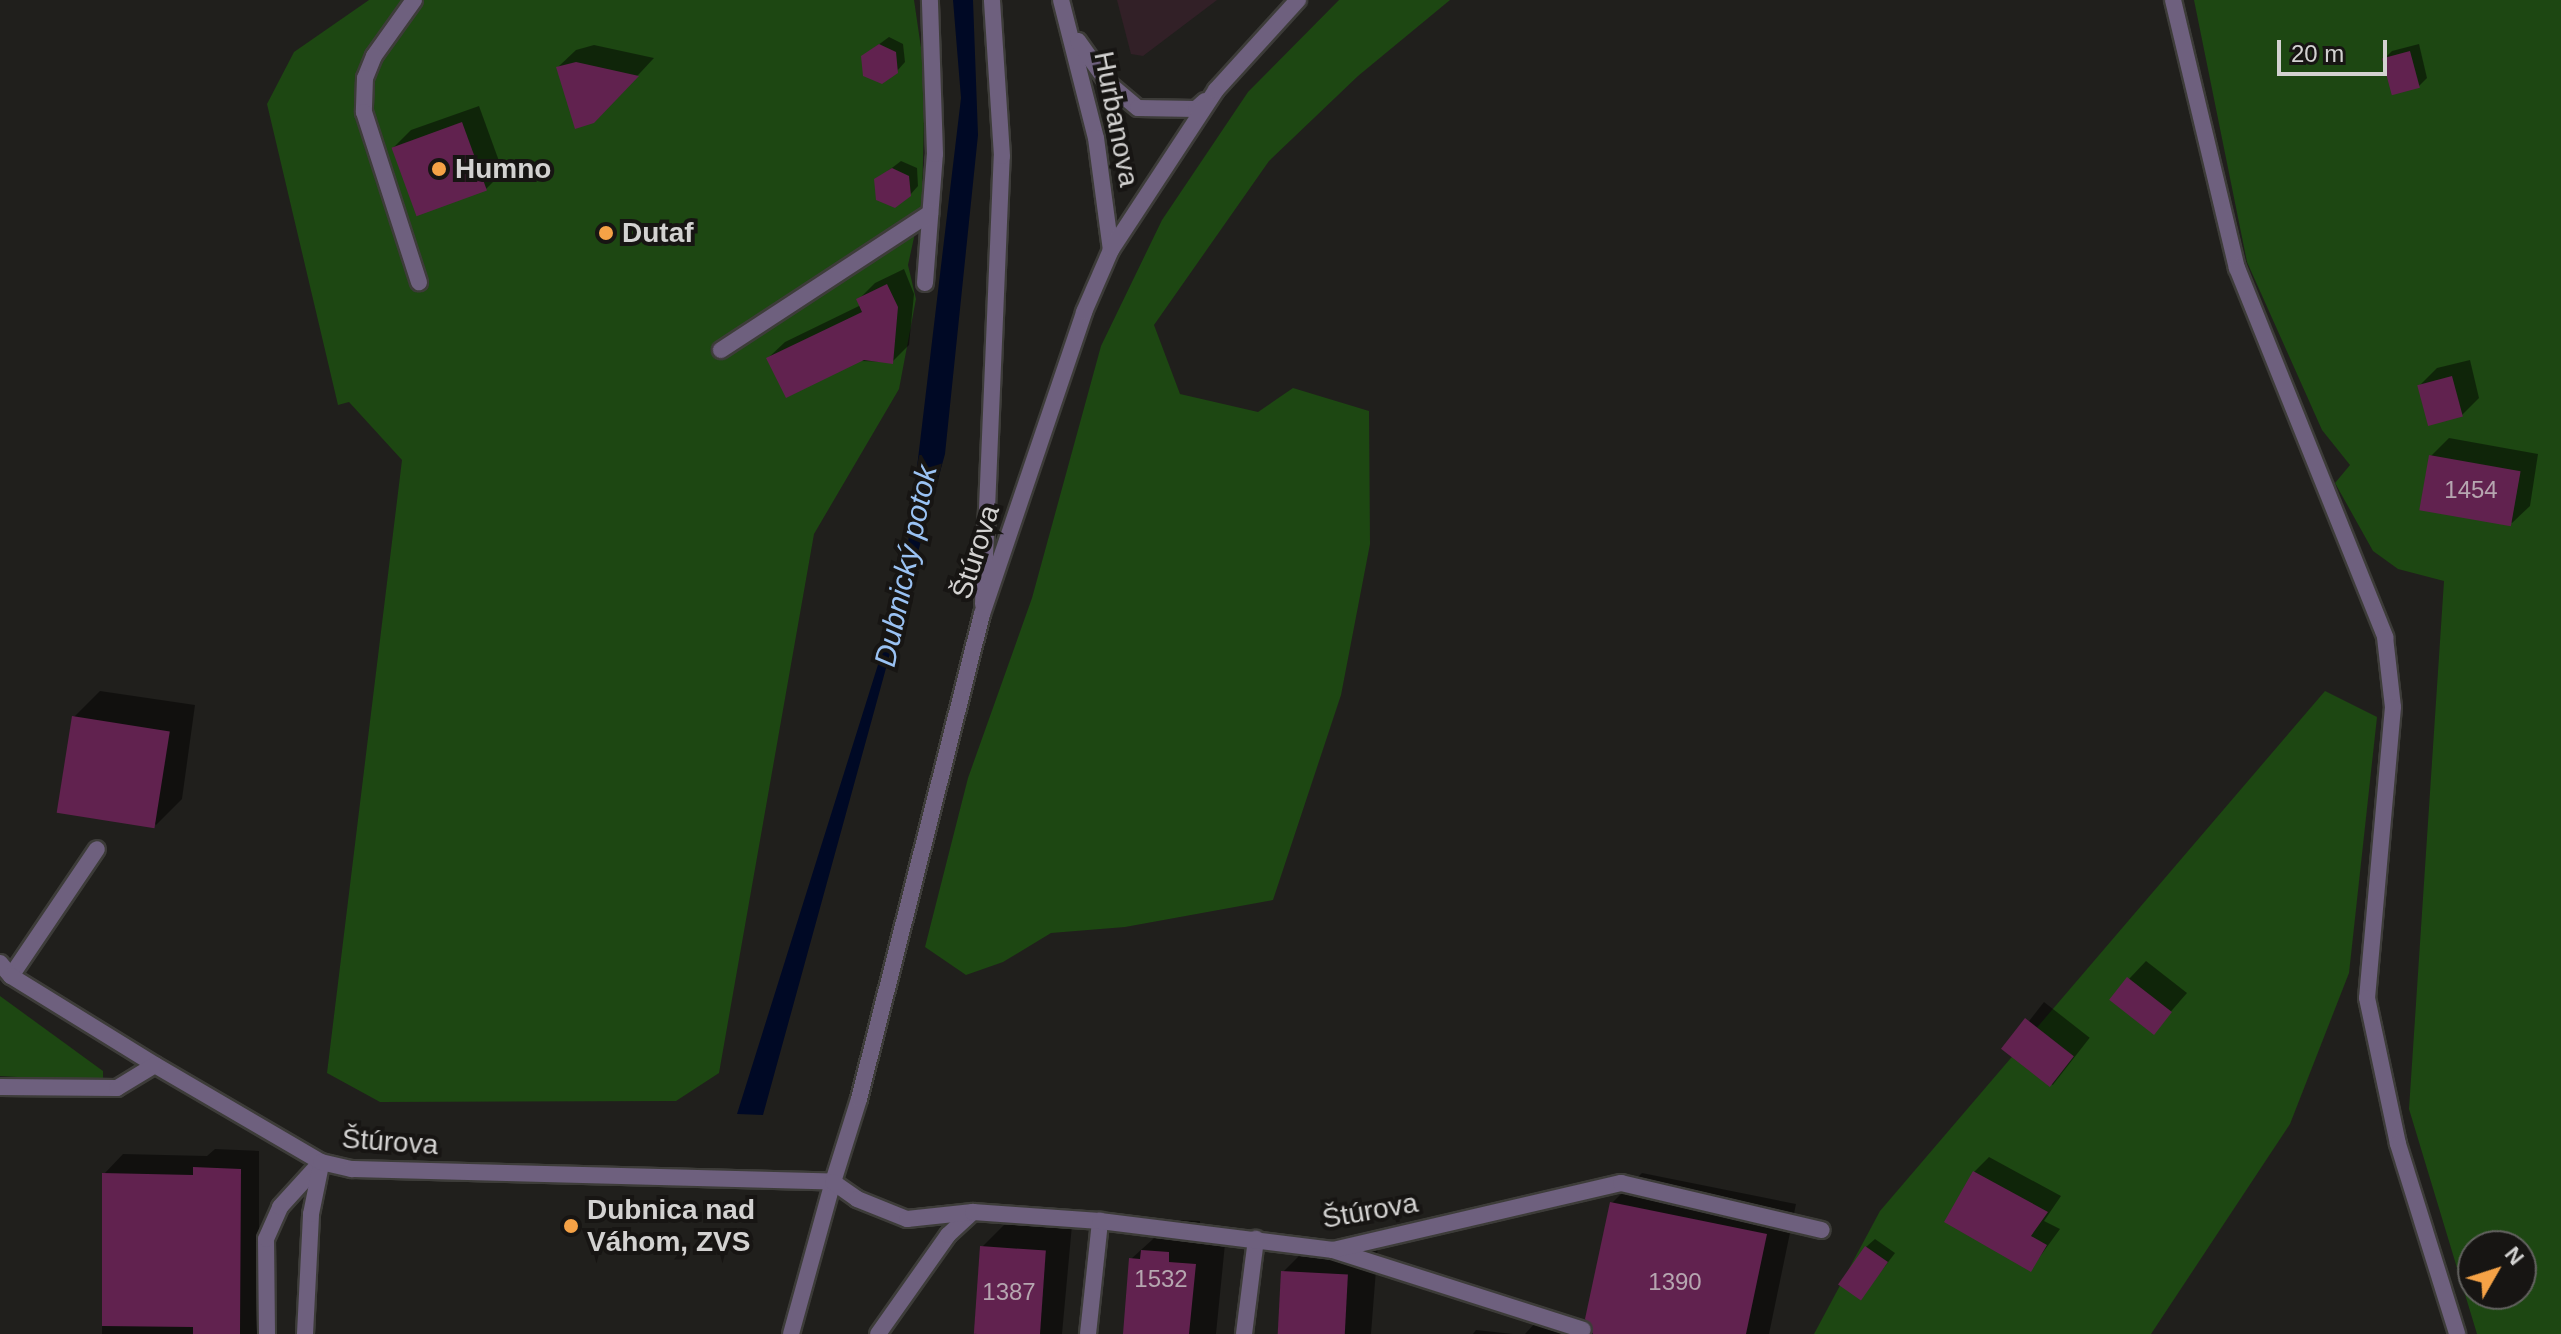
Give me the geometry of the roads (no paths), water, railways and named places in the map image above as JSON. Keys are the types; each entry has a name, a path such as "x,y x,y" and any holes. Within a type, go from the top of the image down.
{"street":[{"path":"414,0 374,56 365,78 364,112 419,282"},
{"path":"925,283 935,73 930,0"},
{"path":"982,614 1002,156 992,0"},
{"name":"Hurbanova","path":"1061,0 1096,138 1111,250"},
{"name":"Štúrova","path":"792,1333 859,1099 982,614 1084,312 1111,250 1216,90 1298,0"},
{"path":"2173,0 2237,268 2385,637 2393,707 2367,998 2398,1144 2457,1334"},
{"path":"1072,34 1108,83 1138,108 1196,109 1216,90"},
{"path":"721,350 930,213"},
{"path":"6,970 97,849"},
{"name":"Štúrova","path":"6,970 155,1065 321,1162 352,1169 833,1182 857,1199 907,1219 973,1212 1100,1221 1333,1250 1621,1183 1822,1230"},
{"path":"0,1087 117,1088 155,1065"},
{"path":"267,1334 266,1239 280,1207 321,1162"},
{"path":"305,1334 311,1214 321,1162"},
{"path":"878,1334 948,1235 973,1212"},
{"path":"1088,1334 1100,1221"},
{"path":"1244,1334 1256,1239"},
{"path":"1333,1250 1583,1330"}],"water":[{"name":"Dubnický potok","path":"953,0 973,0 978,135 945,454 763,1115 737,1114 903,585 961,98"}],"place":[{"name":"Humno","path":"439,169"},
{"name":"Dutaf","path":"606,233"},
{"name":"Dubnica nad Váhom, ZVS","path":"571,1226"}]}
